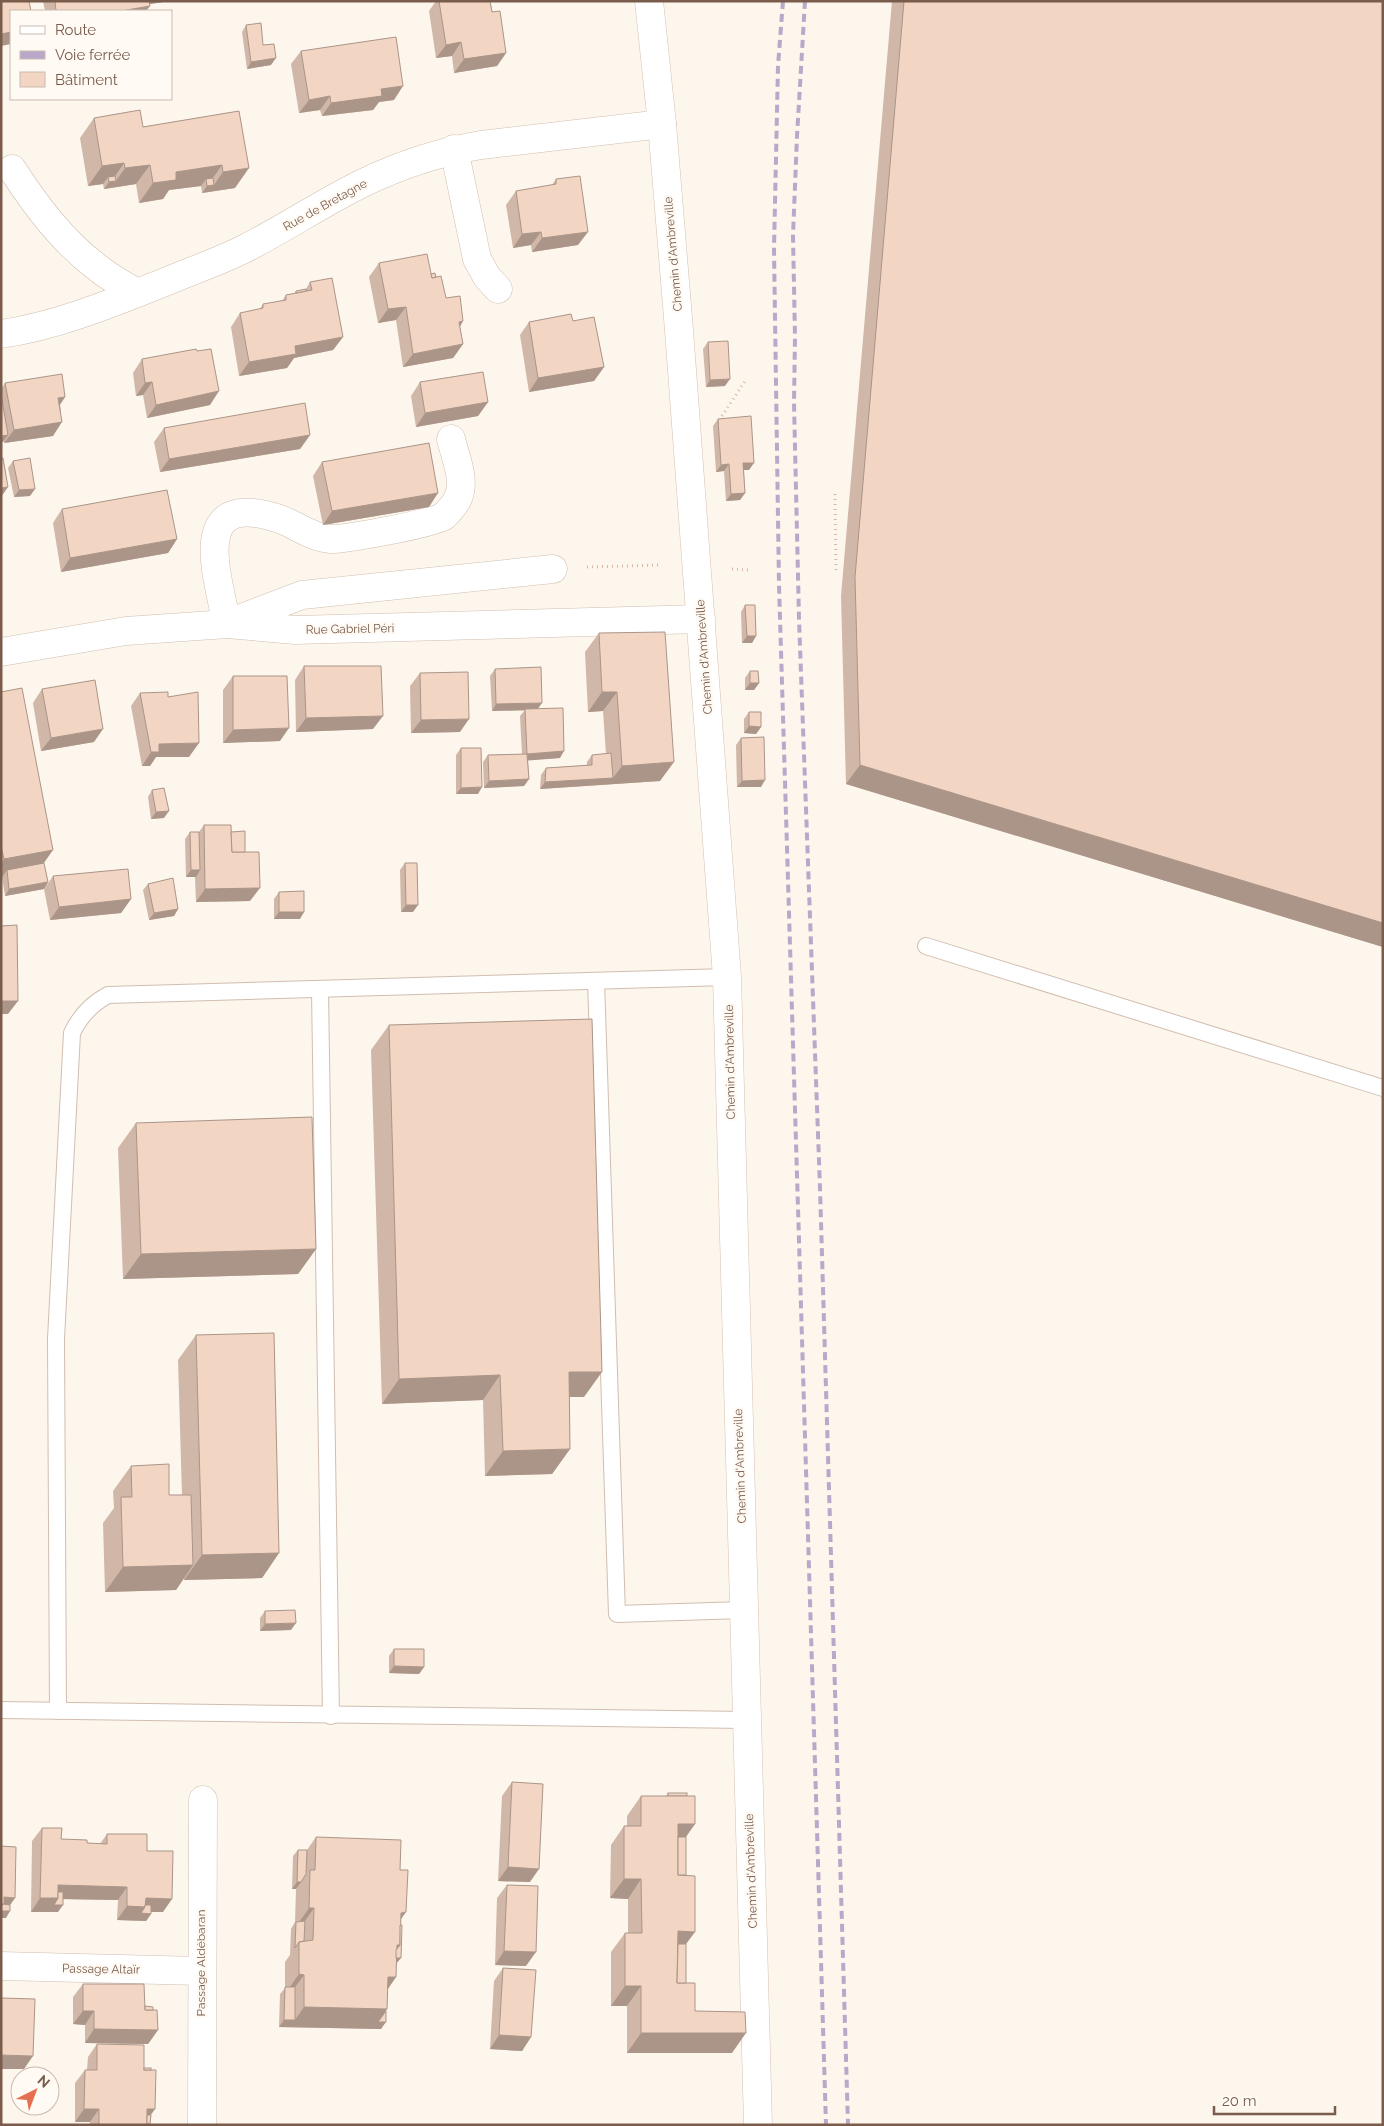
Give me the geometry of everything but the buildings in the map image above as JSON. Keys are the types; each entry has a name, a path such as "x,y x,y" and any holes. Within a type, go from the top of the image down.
{"street":[{"name":"Chemin d'Ambreville","path":"649,1 662,124 728,977 743,1610 758,2125"},
{"name":"Rue de Bretagne","path":"1,334 24,331 137,293 241,250 362,183 407,164 454,149 662,124"},
{"path":"454,149 477,259 487,277 498,289"},
{"path":"12,169 34,203 58,232 97,268 137,293"},
{"path":"451,438 461,482 458,498 443,517 414,526 330,539 308,532 293,524 258,513 243,512 227,518 217,528 214,560 227,624 302,595 553,569"},
{"name":"Rue Gabriel Péri","path":"1,652 126,630 227,624 295,630 701,619"},
{"name":"Passage Aldébaran","path":"202,1800 202,2125"},
{"name":"Passage Altaïr","path":"1,1966 201,1971"}],"lane":[{"path":"926,946 1383,1088"},
{"path":"58,1711 56,1339 72,1033 77,1021 85,1012 96,1001 108,995 728,977"},
{"path":"596,981 618,1614 743,1610"},
{"path":"320,990 331,1716"},
{"path":"1,1710 331,1716 746,1720"}],"path":[{"path":"718,416 723,416 745,381"},
{"path":"835,494 836,574"},
{"path":"553,569 662,565"},
{"path":"734,569 748,570"}],"railway":[{"path":"783,1 778,66 774,249 779,585 826,2125"},
{"path":"805,1 793,236 794,403 799,619 820,1188 848,2125"}]}
